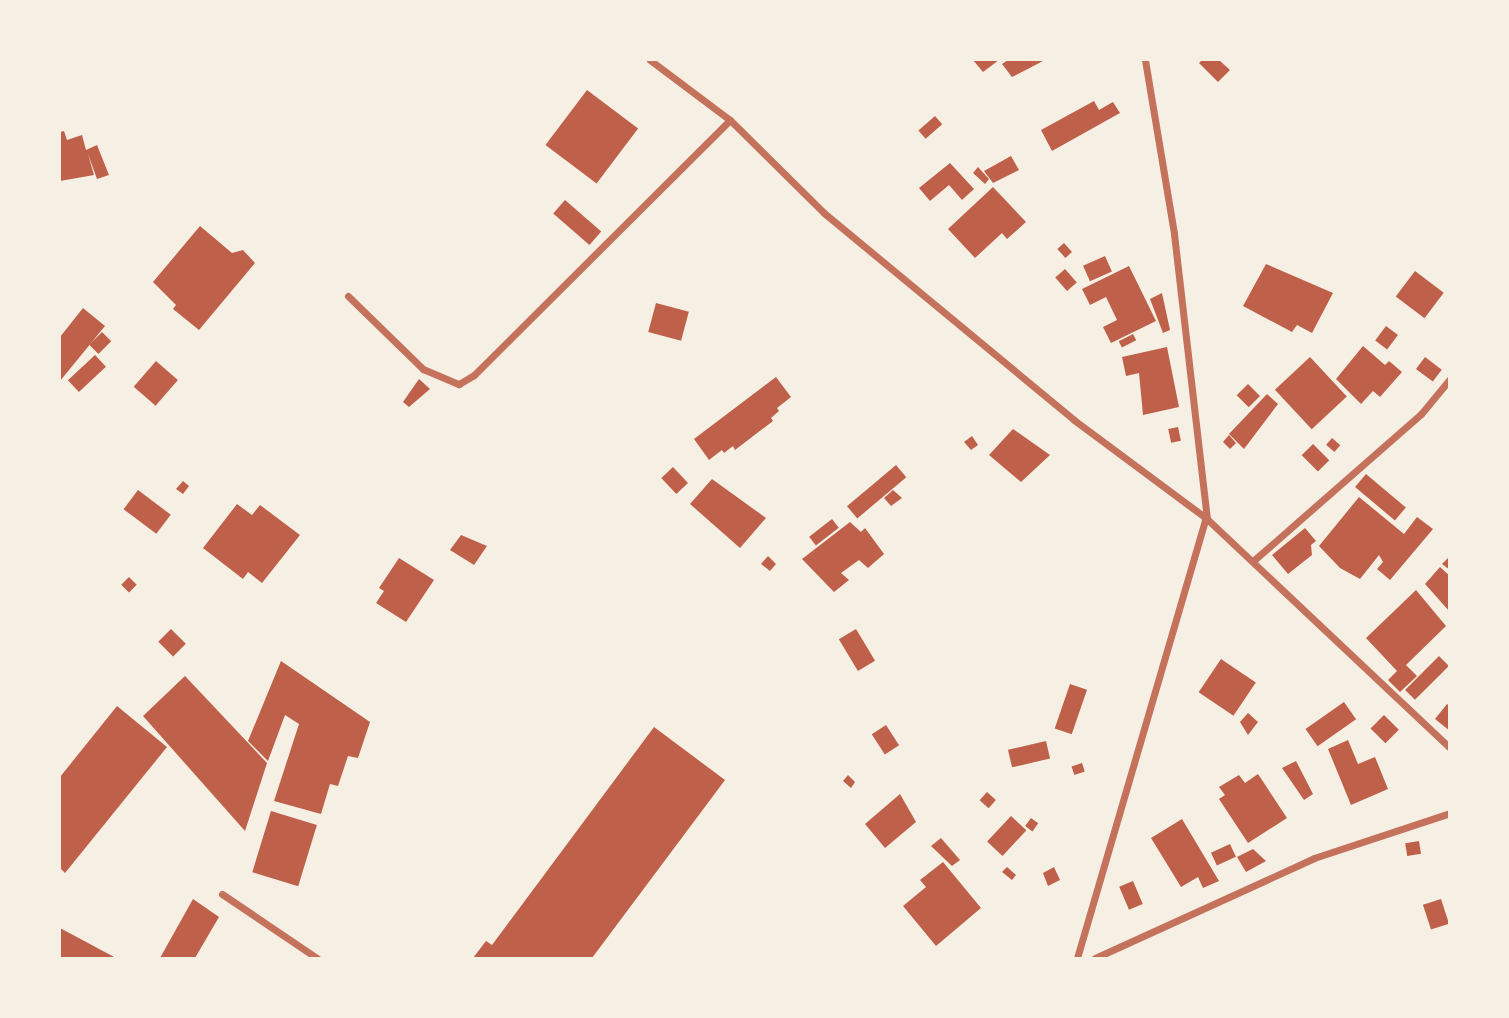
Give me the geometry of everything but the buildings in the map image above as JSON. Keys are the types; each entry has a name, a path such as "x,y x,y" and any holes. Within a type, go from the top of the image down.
{"street":[{"path":"650,60 730,120 824,213 1074,420 1206,518 1450,745"},
{"path":"1077,958 1206,518 1174,234 1144,60"},
{"path":"348,296 423,369 459,384 474,375 730,120"},
{"path":"1253,561 1420,414 1450,379"},
{"path":"1206,518 1450,745"},
{"path":"1095,958 1314,858 1450,813"},
{"path":"222,894 317,958"}]}
